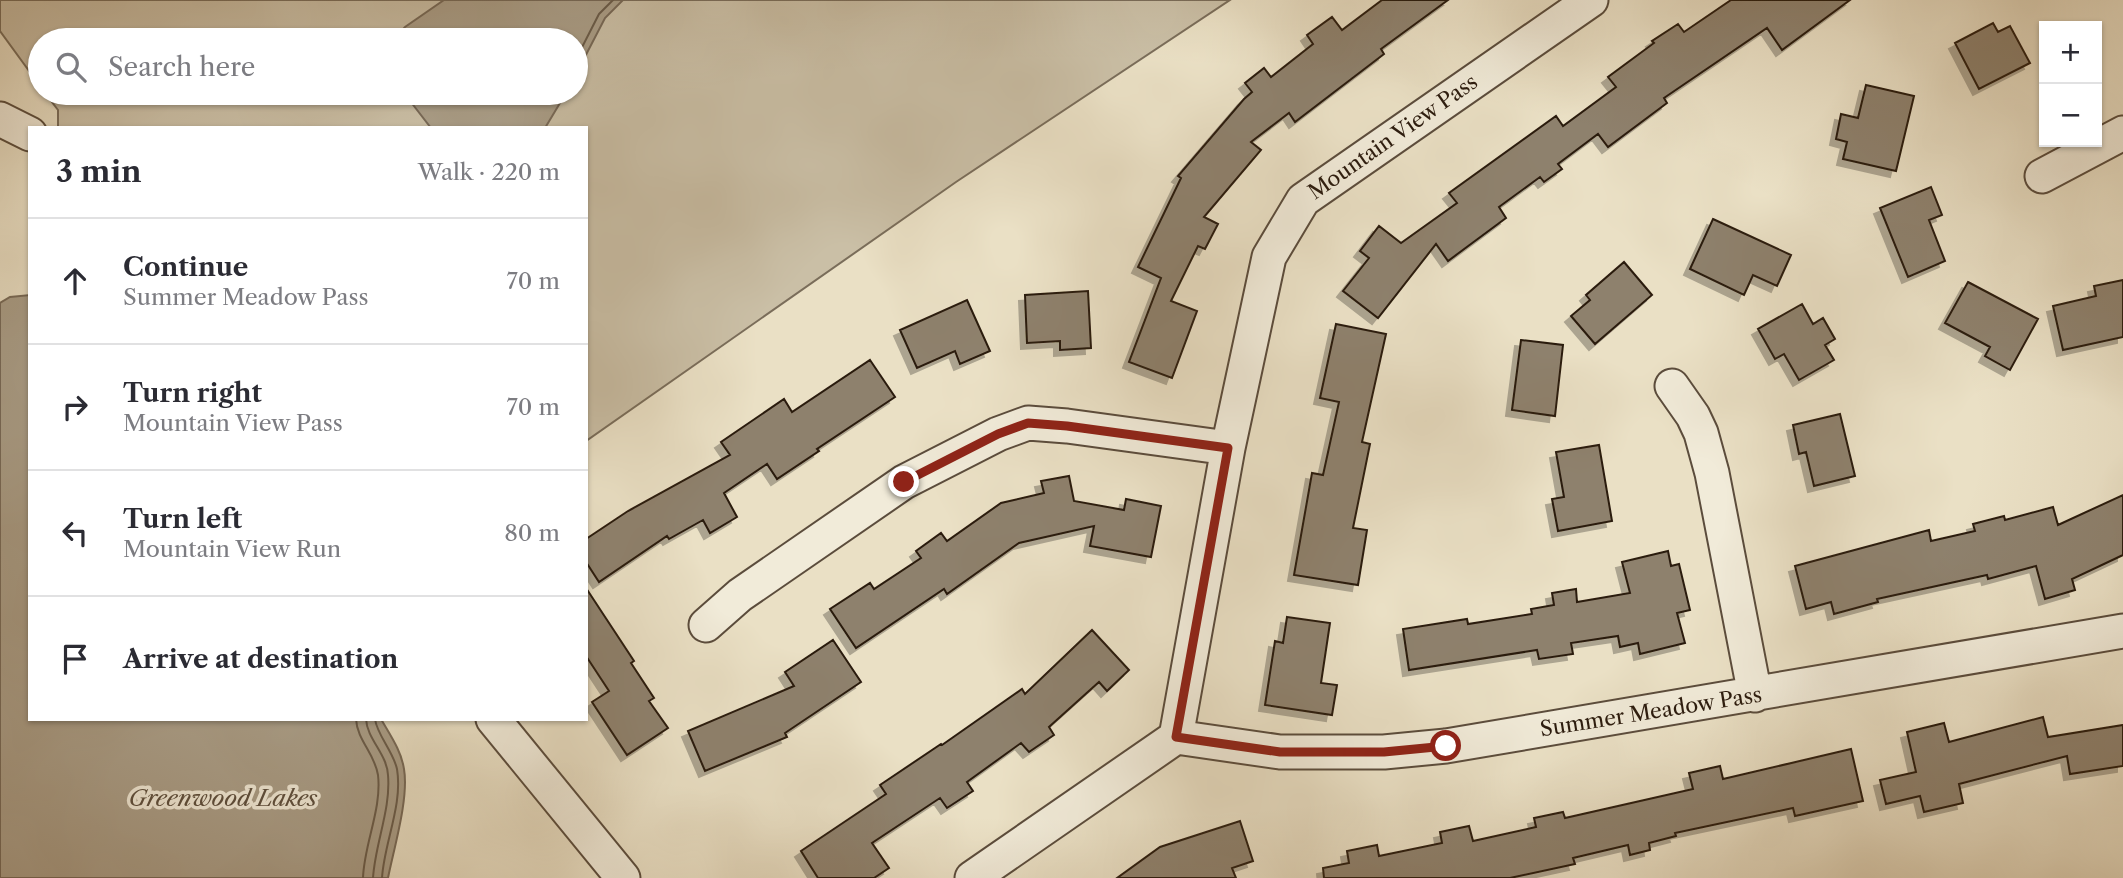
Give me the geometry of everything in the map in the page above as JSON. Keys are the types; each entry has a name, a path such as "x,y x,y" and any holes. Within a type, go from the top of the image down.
{"street":[{"name":"Mountain View Pass","path":"1176,737 1228,448 1269,257 1303,200 1591,0"},
{"path":"0,119 28,133"},
{"path":"2042,176 2123,133"},
{"path":"1672,386 1693,416 1701,433 1712,473 1755,695"},
{"path":"706,625 740,595 904,482 998,434 1028,423 1228,448"},
{"name":"Summer Meadow Pass","path":"1176,737 1280,752 1384,752 1446,746 2123,631"},
{"path":"495,721 623,878"},
{"path":"972,878 1176,737"}],"shaded area":[{"path":"0,0 1230,0 956,182 588,440 588,126 58,126 58,110 54,105 588,105 588,28 28,28 28,70 0,31"}],"water":[{"path":"444,0 623,0 605,18 588,51 588,28 405,27"},
{"path":"413,105 559,105 546,126 429,126"},
{"name":"Greenwood Lakes","path":"28,295 28,721 382,721 400,755 405,781 403,808 388,878 0,878 0,303 10,297"}],"building":[{"path":"1382,0 1448,0 1381,49 1384,54 1295,122 1289,113 1251,142 1261,150 1204,217 1218,224 1205,249 1198,246 1171,301 1197,311 1172,378 1129,362 1161,278 1138,267 1181,178 1178,176 1252,92 1245,83 1264,68 1271,77 1313,44 1307,35 1332,17 1342,30"},
{"path":"1731,0 1850,0 1782,50 1767,28 1664,98 1667,103 1608,147 1598,134 1558,164 1562,169 1544,182 1540,177 1499,207 1506,218 1448,261 1436,244 1378,318 1343,291 1369,258 1360,251 1379,226 1401,243 1457,203 1449,193 1556,116 1563,126 1616,87 1608,77 1654,43 1652,41 1678,24 1684,32"},
{"path":"1993,23 1998,32 2010,26 2030,63 1979,89 1955,43"},
{"path":"1866,85 1914,96 1896,171 1843,159 1847,142 1836,139 1841,114 1858,118"},
{"path":"1931,187 1942,215 1929,220 1945,261 1908,277 1880,208"},
{"path":"1713,219 1791,255 1777,286 1753,275 1744,295 1690,269"},
{"path":"1624,262 1652,295 1595,344 1571,316 1590,300 1586,295"},
{"path":"2123,280 2123,337 2063,350 2053,306 2096,296 2094,286"},
{"path":"1968,282 2038,319 2010,370 1985,356 1990,347 1945,323"},
{"path":"1088,291 1091,348 1060,350 1060,341 1027,343 1025,295"},
{"path":"967,300 990,351 960,364 955,351 917,368 900,330"},
{"path":"1802,304 1813,324 1823,318 1835,339 1825,345 1834,360 1799,380 1784,354 1775,359 1758,329"},
{"path":"1336,324 1386,334 1362,442 1370,444 1353,528 1367,530 1358,585 1294,575 1312,473 1323,475 1339,402 1320,398"},
{"path":"1521,340 1563,345 1555,416 1512,410"},
{"path":"870,360 895,397 777,479 767,464 724,493 737,517 710,533 703,520 669,539 667,536 599,582 588,565 588,538 628,511 730,455 721,442 784,399 792,412"},
{"path":"1840,414 1855,476 1814,486 1806,452 1799,454 1793,425"},
{"path":"1599,445 1612,521 1558,531 1552,499 1564,497 1556,452"},
{"path":"1069,476 1074,501 1124,510 1126,499 1161,506 1151,557 1090,546 1094,526 1019,543 947,594 944,589 856,648 830,609 870,583 874,589 921,558 916,551 941,533 947,541 1001,503 1044,493 1041,481"},
{"path":"2123,495 2123,555 2072,579 2075,590 2045,599 2036,566 1988,579 1987,575 1877,599 1878,602 1834,614 1831,602 1806,609 1795,566 1929,530 1931,541 1975,531 1973,524 2004,516 2005,520 2053,507 2058,525"},
{"path":"1668,551 1671,566 1679,564 1690,610 1677,613 1685,643 1640,654 1638,643 1620,647 1618,636 1571,643 1573,654 1539,659 1537,650 1409,670 1403,629 1467,619 1468,624 1532,614 1531,609 1554,605 1552,593 1576,589 1577,602 1630,593 1622,562"},
{"path":"588,591 634,661 631,663 654,698 649,701 668,728 627,755 592,702 609,691 588,659"},
{"path":"1287,617 1330,623 1321,683 1337,685 1332,715 1265,705 1275,641 1283,643"},
{"path":"1092,630 1129,670 1107,691 1099,682 1049,727 1054,735 1029,752 1021,743 967,782 973,791 947,808 940,798 872,843 889,868 874,878 818,878 801,851 886,794 880,785 1022,689 1025,694"},
{"path":"833,640 861,682 785,733 787,737 705,771 688,731 794,686 785,672"},
{"path":"2043,717 2048,737 2123,725 2123,766 2070,774 2067,756 1959,784 1963,803 1924,812 1920,796 1886,804 1880,780 1916,772 1907,732 1944,723 1949,742"},
{"path":"1851,749 1863,801 1795,816 1793,808 1675,833 1676,836 1649,843 1650,850 1630,855 1628,845 1573,858 1575,864 1510,878 1324,878 1323,868 1349,863 1347,851 1377,845 1379,856 1442,843 1440,832 1469,826 1473,841 1536,827 1534,818 1563,812 1565,818 1693,789 1689,773 1720,766 1723,779"},
{"path":"1240,821 1253,861 1232,868 1236,878 1117,878 1160,847"}],"route":[{"path":"904,482 998,434 1028,423 1228,448 1176,737 1280,752 1384,752 1446,746"}]}
